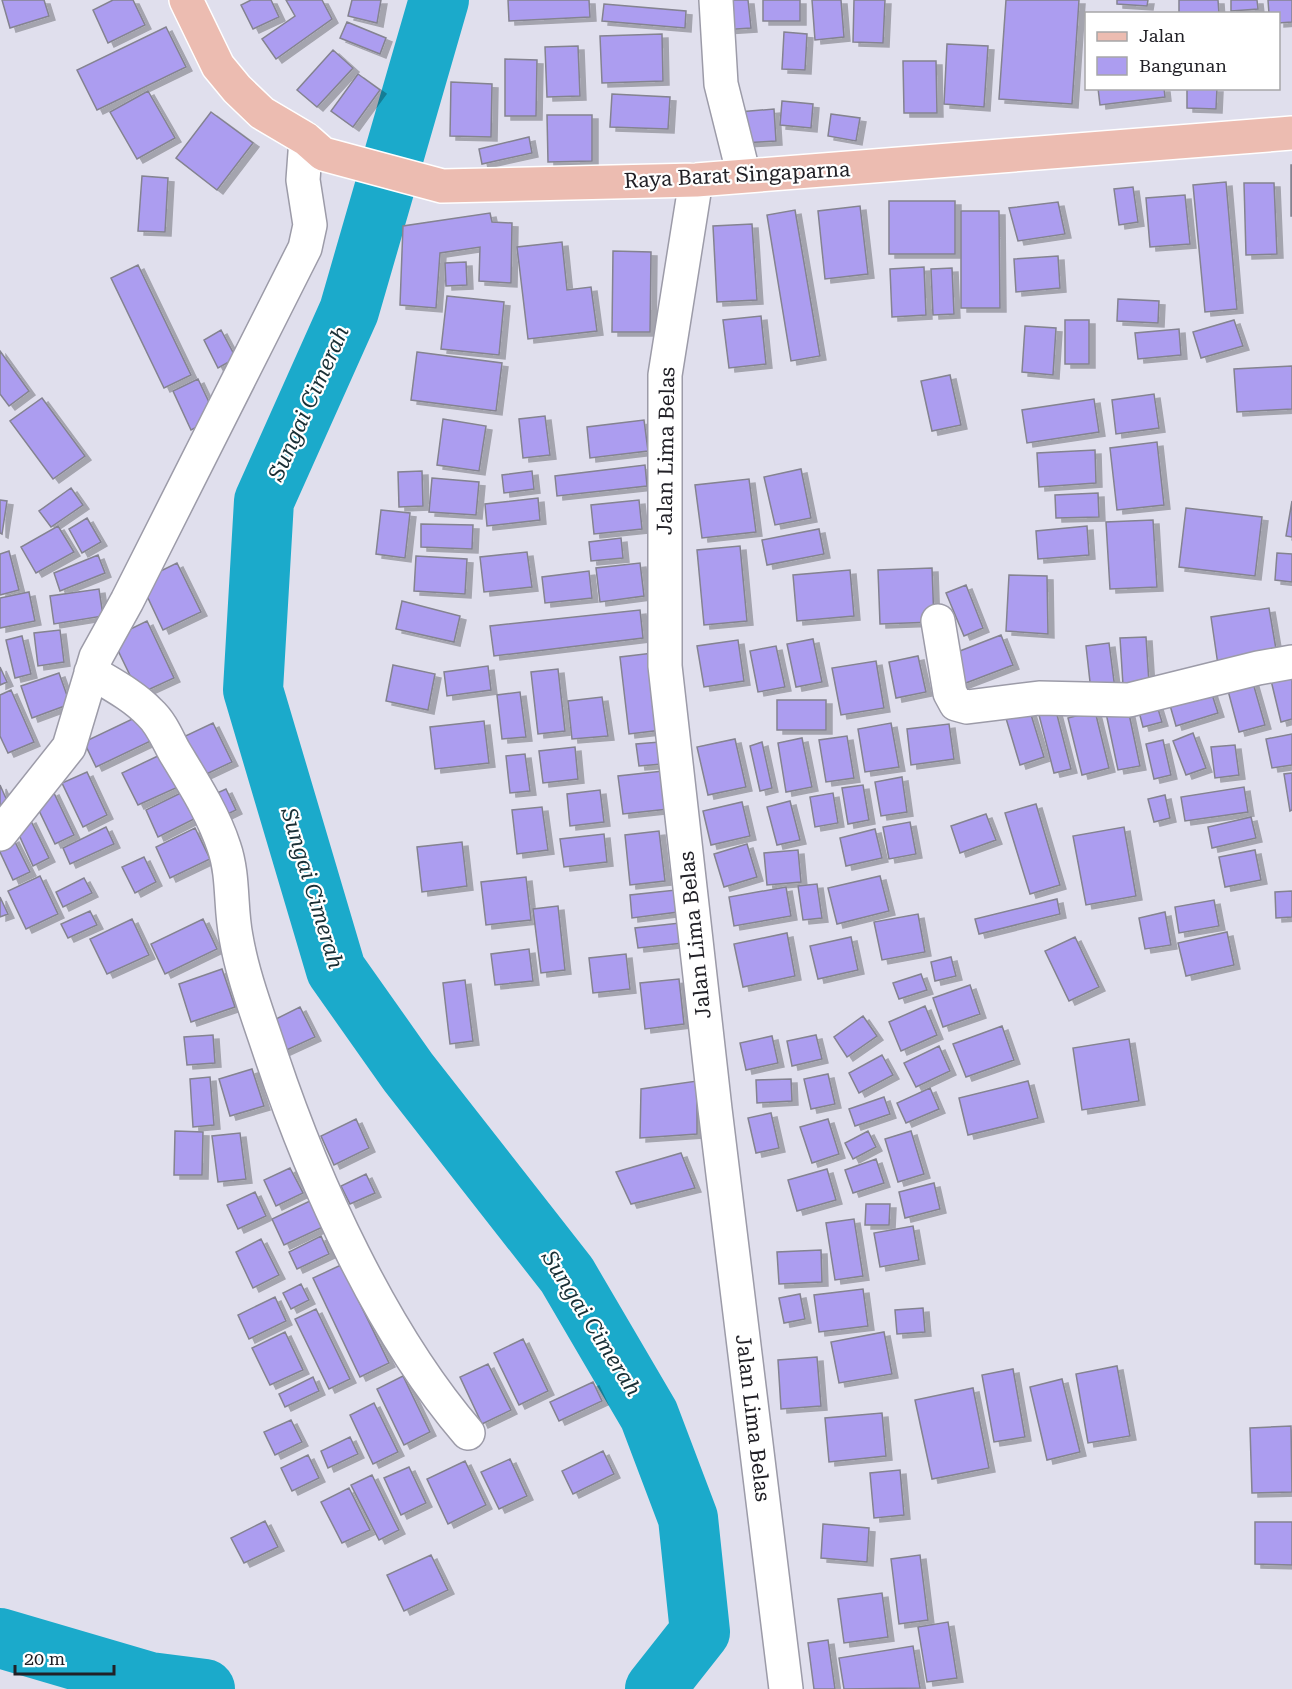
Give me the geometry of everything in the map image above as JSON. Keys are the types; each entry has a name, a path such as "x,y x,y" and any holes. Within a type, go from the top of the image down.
{"main road":[{"name":"Raya Barat Singaparna","path":"186,0 218,66 237,89 262,113 314,146 442,186 696,180 1292,133"}],"street":[{"path":"716,0 722,84 744,176"},
{"path":"0,834 69,747 91,672 305,248 310,225 303,180 314,146"},
{"name":"Jalan Lima Belas","path":"696,180 665,375 665,666 714,1109 786,1689"},
{"path":"938,621 950,693 956,704 967,707 1039,698 1129,700 1292,662"},
{"path":"91,672 123,692 157,720 204,801 224,847 232,886 235,935 246,980 297,1129 349,1242 408,1352 439,1399 468,1433"}],"building":[{"path":"2,0 44,0 49,16 10,28"},
{"path":"113,0 133,0 145,25 108,43 93,10"},
{"path":"251,0 271,0 279,17 253,29 241,5"},
{"path":"286,0 322,0 332,19 276,59 262,39 295,16"},
{"path":"352,0 381,0 377,23 348,16"},
{"path":"508,0 589,0 590,17 509,21"},
{"path":"719,0 748,0 751,28 721,30"},
{"path":"763,0 800,0 800,21 763,21"},
{"path":"812,0 841,0 844,37 815,40"},
{"path":"854,0 885,0 883,43 853,42"},
{"path":"1006,0 1079,0 1072,104 999,99"},
{"path":"1117,0 1148,0 1147,6 1117,4"},
{"path":"1179,0 1218,0 1219,12 1179,12"},
{"path":"1231,0 1257,0 1258,9 1231,11"},
{"path":"1268,0 1292,0 1292,22 1280,23 1280,12 1269,12"},
{"path":"604,4 686,11 685,28 602,21"},
{"path":"347,22 386,38 380,54 340,38"},
{"path":"166,27 186,67 97,110 77,70"},
{"path":"784,32 807,34 805,70 782,69"},
{"path":"662,34 663,81 602,83 600,36"},
{"path":"947,44 988,46 984,107 944,104"},
{"path":"578,46 580,96 547,97 545,47"},
{"path":"333,50 353,68 317,107 297,90"},
{"path":"505,59 537,60 536,116 505,116"},
{"path":"903,61 936,61 937,113 904,113"},
{"path":"358,74 380,90 353,127 331,111"},
{"path":"451,82 492,84 491,137 450,136"},
{"path":"1098,90 1164,90 1165,97 1100,105"},
{"path":"1187,90 1217,90 1216,109 1187,108"},
{"path":"148,91 175,138 137,159 110,112"},
{"path":"612,94 670,97 668,129 610,127"},
{"path":"782,101 813,104 811,128 780,125"},
{"path":"774,109 776,141 741,143 739,112"},
{"path":"211,112 253,143 217,190 176,158"},
{"path":"831,114 860,118 856,141 828,136"},
{"path":"547,115 592,115 592,161 548,162"},
{"path":"529,137 532,153 482,164 479,149"},
{"path":"1292,165 1292,216 1291,216"},
{"path":"142,176 168,178 165,232 138,231"},
{"path":"1226,182 1237,309 1205,312 1193,185"},
{"path":"1244,183 1274,183 1277,254 1246,255"},
{"path":"1133,187 1138,222 1119,225 1114,189"},
{"path":"1185,195 1190,244 1150,247 1146,198"},
{"path":"889,201 955,201 955,254 889,254"},
{"path":"1058,202 1065,234 1018,241 1009,208"},
{"path":"860,206 868,274 825,279 818,211"},
{"path":"795,210 820,356 791,361 767,215"},
{"path":"961,211 999,211 1000,308 961,308"},
{"path":"490,213 492,222 512,223 511,283 479,281 480,247 440,253 436,308 400,305 403,226"},
{"path":"752,224 757,300 717,302 713,226"},
{"path":"562,242 567,290 591,287 597,331 528,339 517,247"},
{"path":"613,251 651,252 650,332 612,332"},
{"path":"1058,256 1060,288 1016,292 1014,259"},
{"path":"466,262 467,285 446,286 445,263"},
{"path":"138,265 191,375 164,388 111,278"},
{"path":"924,267 926,315 892,317 890,269"},
{"path":"952,268 954,314 933,315 931,269"},
{"path":"447,296 504,302 499,355 441,349"},
{"path":"1118,299 1159,301 1158,323 1117,321"},
{"path":"761,316 766,364 729,368 723,320"},
{"path":"1065,320 1089,320 1089,364 1065,364"},
{"path":"1234,320 1243,346 1201,358 1193,332"},
{"path":"1025,326 1056,328 1053,375 1022,372"},
{"path":"1179,329 1181,355 1138,359 1135,333"},
{"path":"221,330 236,358 218,368 204,340"},
{"path":"0,351 29,391 9,406 0,394"},
{"path":"417,352 502,363 496,411 411,400"},
{"path":"1292,366 1292,409 1237,412 1234,369"},
{"path":"950,375 961,425 932,431 921,381"},
{"path":"198,379 216,417 191,430 173,391"},
{"path":"1154,394 1159,428 1116,434 1112,400"},
{"path":"42,398 85,456 53,479 10,421"},
{"path":"1094,399 1099,432 1027,443 1022,410"},
{"path":"545,416 550,455 523,458 519,419"},
{"path":"443,419 486,426 479,471 437,465"},
{"path":"644,420 648,451 590,458 587,427"},
{"path":"1157,442 1164,505 1117,510 1110,448"},
{"path":"1095,450 1096,483 1039,487 1037,453"},
{"path":"645,465 647,486 557,496 555,476"},
{"path":"801,469 811,518 775,525 764,477"},
{"path":"422,471 423,506 399,507 398,472"},
{"path":"532,471 534,489 504,493 502,475"},
{"path":"432,478 479,482 476,515 429,512"},
{"path":"749,479 756,532 702,538 695,485"},
{"path":"71,488 83,505 51,527 39,511"},
{"path":"1098,493 1099,517 1056,518 1055,495"},
{"path":"538,498 540,520 487,526 485,504"},
{"path":"0,500 7,501 2,534 0,533"},
{"path":"639,500 642,529 594,534 591,505"},
{"path":"1292,501 1292,537 1286,536"},
{"path":"1186,508 1262,517 1255,576 1179,567"},
{"path":"381,510 410,513 405,558 376,554"},
{"path":"87,518 101,542 82,553 69,529"},
{"path":"1153,520 1157,587 1110,589 1106,522"},
{"path":"421,524 473,525 472,549 421,547"},
{"path":"58,526 74,552 36,573 21,547"},
{"path":"1087,526 1089,555 1038,559 1036,531"},
{"path":"819,529 824,554 767,565 762,540"},
{"path":"621,538 623,558 591,561 589,542"},
{"path":"740,546 747,621 704,625 697,550"},
{"path":"9,551 19,590 0,595 0,554"},
{"path":"527,552 532,587 484,592 480,557"},
{"path":"1277,553 1292,554 1292,582 1275,580"},
{"path":"98,555 105,573 60,591 54,573"},
{"path":"416,556 467,559 465,594 414,591"},
{"path":"177,563 201,612 163,630 140,581"},
{"path":"640,563 644,596 600,602 596,568"},
{"path":"932,568 934,622 880,624 878,570"},
{"path":"850,570 854,616 797,621 793,575"},
{"path":"589,571 592,598 545,603 542,577"},
{"path":"1009,575 1047,576 1048,634 1006,631"},
{"path":"966,585 983,628 964,636 946,593"},
{"path":"99,589 103,616 54,624 50,596"},
{"path":"29,592 35,621 0,628 0,598"},
{"path":"402,601 460,616 454,642 396,629"},
{"path":"1269,608 1277,655 1218,665 1211,617"},
{"path":"640,610 643,638 494,656 490,626"},
{"path":"147,621 174,678 139,694 112,638"},
{"path":"60,630 64,662 38,666 34,633"},
{"path":"1001,635 1013,665 958,686 947,656"},
{"path":"22,636 31,674 15,678 6,640"},
{"path":"1146,637 1149,683 1123,685 1120,638"},
{"path":"813,639 822,682 796,687 787,644"},
{"path":"738,640 744,681 704,687 697,646"},
{"path":"1109,643 1115,689 1091,691 1086,646"},
{"path":"776,646 785,687 758,692 750,651"},
{"path":"653,653 662,730 629,734 620,657"},
{"path":"918,656 926,692 896,698 889,662"},
{"path":"876,661 884,708 841,715 832,668"},
{"path":"393,665 435,674 428,710 386,701"},
{"path":"488,666 491,690 447,696 444,672"},
{"path":"0,667 7,682 0,685"},
{"path":"1292,667 1292,719 1281,722 1269,672"},
{"path":"558,669 565,731 538,734 531,672"},
{"path":"59,673 70,704 32,718 21,686"},
{"path":"1251,676 1265,725 1239,732 1226,683"},
{"path":"1208,682 1218,713 1176,726 1167,695"},
{"path":"11,690 34,742 8,753 0,736 0,695"},
{"path":"520,692 526,737 502,739 497,695"},
{"path":"602,697 608,736 572,739 568,701"},
{"path":"1155,699 1162,722 1143,727 1137,704"},
{"path":"777,700 826,700 826,730 777,730"},
{"path":"1029,708 1044,757 1020,765 1005,715"},
{"path":"1128,709 1140,766 1118,770 1106,713"},
{"path":"1056,711 1071,769 1054,773 1039,715"},
{"path":"1095,711 1109,768 1082,775 1068,718"},
{"path":"145,713 157,738 96,767 84,742"},
{"path":"484,721 489,763 435,769 430,727"},
{"path":"213,723 232,762 198,778 179,739"},
{"path":"891,723 899,767 865,772 858,729"},
{"path":"949,724 954,759 911,765 907,729"},
{"path":"1193,733 1206,768 1186,775 1173,741"},
{"path":"1292,734 1292,765 1272,768 1266,739"},
{"path":"847,736 854,778 826,782 819,740"},
{"path":"802,738 812,787 786,792 778,743"},
{"path":"735,739 746,787 708,795 697,747"},
{"path":"1163,740 1171,775 1154,779 1146,744"},
{"path":"660,742 662,764 639,766 636,744"},
{"path":"762,742 772,788 760,791 750,746"},
{"path":"1235,745 1239,775 1215,778 1211,747"},
{"path":"575,747 578,779 543,783 539,751"},
{"path":"162,754 178,787 138,805 122,773"},
{"path":"525,754 530,791 510,793 506,756"},
{"path":"663,771 668,809 623,814 618,776"},
{"path":"87,772 107,815 83,827 62,783"},
{"path":"1292,773 1292,810 1290,811 1284,774"},
{"path":"902,777 907,812 881,816 875,782"},
{"path":"0,785 9,805 0,809"},
{"path":"863,785 869,820 848,824 842,788"},
{"path":"193,787 206,813 158,837 146,810"},
{"path":"1244,787 1248,812 1185,821 1181,797"},
{"path":"226,789 236,810 215,820 204,799"},
{"path":"600,790 604,822 570,826 567,794"},
{"path":"53,791 74,835 55,844 34,800"},
{"path":"833,793 838,823 815,827 810,797"},
{"path":"1165,795 1170,818 1154,822 1148,799"},
{"path":"790,801 800,840 777,845 767,807"},
{"path":"742,802 750,836 711,845 703,811"},
{"path":"1036,804 1060,885 1030,894 1005,813"},
{"path":"542,807 548,850 517,854 512,810"},
{"path":"986,814 996,840 960,853 951,826"},
{"path":"1251,817 1256,838 1212,848 1208,827"},
{"path":"30,819 49,858 33,866 15,826"},
{"path":"910,822 916,854 889,859 883,827"},
{"path":"106,827 114,844 70,864 63,848"},
{"path":"1124,827 1136,896 1086,905 1073,836"},
{"path":"195,828 210,859 170,878 156,847"},
{"path":"875,829 882,858 846,866 840,838"},
{"path":"659,831 665,881 630,885 625,835"},
{"path":"604,834 607,862 564,867 560,839"},
{"path":"13,838 30,872 13,880 0,852 0,845"},
{"path":"462,842 467,886 422,892 417,847"},
{"path":"747,844 757,877 724,887 714,854"},
{"path":"798,850 801,882 767,885 764,853"},
{"path":"1255,850 1261,880 1225,887 1219,857"},
{"path":"144,857 156,882 135,893 122,867"},
{"path":"40,876 58,914 26,929 8,891"},
{"path":"880,876 889,911 837,924 828,888"},
{"path":"526,877 531,920 486,925 481,882"},
{"path":"84,878 92,893 63,907 56,892"},
{"path":"817,884 822,918 803,920 798,886"},
{"path":"786,887 791,916 734,926 729,897"},
{"path":"676,890 678,912 632,918 630,895"},
{"path":"1292,891 1292,917 1276,918 1275,892"},
{"path":"0,897 8,914 0,917"},
{"path":"1057,899 1060,914 979,934 975,919"},
{"path":"1214,900 1219,926 1179,933 1175,907"},
{"path":"558,906 565,970 541,973 533,909"},
{"path":"90,911 97,925 68,938 61,924"},
{"path":"1165,912 1171,945 1145,949 1139,918"},
{"path":"918,914 925,952 882,960 874,922"},
{"path":"132,919 149,955 107,974 90,939"},
{"path":"203,919 217,949 165,974 151,944"},
{"path":"680,923 683,943 638,948 635,928"},
{"path":"1227,932 1234,965 1186,976 1178,943"},
{"path":"787,933 795,976 743,987 734,944"},
{"path":"851,937 858,970 818,979 810,946"},
{"path":"1075,937 1099,987 1069,1001 1045,951"},
{"path":"529,949 533,981 495,985 491,954"},
{"path":"626,954 630,989 593,993 589,958"},
{"path":"951,957 956,976 935,981 931,962"},
{"path":"222,969 235,1007 191,1022 179,984"},
{"path":"921,974 927,990 899,999 893,983"},
{"path":"679,979 684,1024 645,1029 640,983"},
{"path":"465,980 473,1041 450,1044 443,983"},
{"path":"970,985 980,1014 943,1027 933,998"},
{"path":"925,1006 937,1035 901,1051 889,1022"},
{"path":"300,1007 315,1037 280,1053 266,1024"},
{"path":"863,1016 877,1036 847,1057 834,1037"},
{"path":"1002,1026 1014,1060 966,1077 953,1044"},
{"path":"213,1035 215,1063 187,1065 184,1037"},
{"path":"816,1035 822,1059 792,1066 787,1041"},
{"path":"772,1036 778,1063 746,1070 740,1043"},
{"path":"1129,1039 1139,1101 1082,1110 1073,1048"},
{"path":"939,1046 950,1071 916,1087 904,1063"},
{"path":"882,1055 893,1075 859,1093 849,1073"},
{"path":"252,1069 264,1106 230,1116 219,1079"},
{"path":"828,1074 835,1104 811,1109 804,1079"},
{"path":"210,1077 214,1125 193,1127 190,1079"},
{"path":"791,1079 792,1101 757,1103 756,1080"},
{"path":"697,1081 697,1134 640,1138 641,1089"},
{"path":"1028,1081 1038,1118 968,1135 959,1098"},
{"path":"930,1088 939,1109 906,1123 897,1103"},
{"path":"884,1097 890,1114 855,1126 849,1109"},
{"path":"771,1113 779,1148 756,1153 748,1118"},
{"path":"356,1119 369,1148 334,1165 321,1136"},
{"path":"828,1119 839,1154 812,1163 800,1127"},
{"path":"175,1131 203,1132 202,1175 174,1175"},
{"path":"868,1131 876,1147 853,1159 845,1143"},
{"path":"911,1131 924,1174 898,1182 885,1139"},
{"path":"240,1133 246,1179 218,1182 212,1136"},
{"path":"681,1153 695,1188 631,1204 616,1172"},
{"path":"876,1159 884,1183 853,1193 845,1170"},
{"path":"290,1168 303,1193 276,1206 264,1180"},
{"path":"827,1169 836,1200 797,1211 788,1180"},
{"path":"366,1174 375,1193 350,1204 341,1186"},
{"path":"934,1183 940,1209 905,1218 899,1192"},
{"path":"255,1192 266,1216 238,1229 227,1205"},
{"path":"312,1200 325,1226 284,1245 272,1219"},
{"path":"866,1204 890,1204 889,1225 865,1225"},
{"path":"854,1219 863,1276 835,1280 826,1223"},
{"path":"913,1226 919,1260 880,1267 874,1233"},
{"path":"321,1236 329,1254 297,1269 289,1252"},
{"path":"261,1239 279,1275 253,1288 236,1252"},
{"path":"821,1250 822,1282 779,1284 777,1252"},
{"path":"341,1265 389,1363 360,1377 313,1278"},
{"path":"301,1284 309,1300 291,1309 283,1293"},
{"path":"863,1289 868,1326 819,1332 814,1295"},
{"path":"800,1294 805,1319 784,1323 779,1298"},
{"path":"275,1297 286,1321 249,1339 238,1315"},
{"path":"923,1308 925,1332 897,1334 895,1310"},
{"path":"316,1309 350,1379 329,1389 295,1319"},
{"path":"285,1332 303,1370 270,1385 252,1348"},
{"path":"884,1332 892,1374 839,1383 831,1342"},
{"path":"523,1339 548,1391 519,1405 494,1353"},
{"path":"817,1357 821,1406 781,1409 778,1360"},
{"path":"488,1364 511,1410 482,1424 460,1377"},
{"path":"1117,1366 1130,1436 1088,1443 1076,1374"},
{"path":"1013,1369 1025,1437 994,1442 982,1375"},
{"path":"403,1376 430,1432 404,1445 377,1389"},
{"path":"313,1377 319,1391 285,1407 279,1394"},
{"path":"1062,1379 1080,1452 1047,1460 1030,1387"},
{"path":"593,1382 602,1401 559,1421 550,1402"},
{"path":"973,1388 989,1468 932,1479 915,1400"},
{"path":"374,1403 398,1452 373,1464 350,1415"},
{"path":"882,1413 886,1456 829,1462 825,1418"},
{"path":"291,1420 302,1442 275,1455 264,1432"},
{"path":"1291,1426 1292,1492 1252,1493 1250,1428"},
{"path":"350,1437 358,1454 328,1468 321,1451"},
{"path":"603,1451 614,1474 573,1494 562,1471"},
{"path":"308,1455 319,1478 292,1491 281,1468"},
{"path":"510,1459 527,1496 499,1509 481,1472"},
{"path":"465,1461 486,1505 448,1524 427,1479"},
{"path":"409,1467 426,1503 401,1515 384,1478"},
{"path":"900,1470 904,1515 874,1518 870,1473"},
{"path":"372,1475 399,1530 379,1540 351,1485"},
{"path":"349,1488 370,1530 342,1543 321,1502"},
{"path":"265,1521 278,1547 244,1563 231,1538"},
{"path":"1255,1522 1292,1522 1292,1565 1255,1564"},
{"path":"823,1524 869,1528 867,1562 821,1558"},
{"path":"431,1555 448,1590 404,1611 387,1575"},
{"path":"920,1555 928,1620 899,1624 891,1559"},
{"path":"882,1593 888,1637 844,1643 838,1599"},
{"path":"948,1622 957,1678 927,1682 918,1627"},
{"path":"828,1640 835,1689 814,1689 808,1643"},
{"path":"913,1646 920,1688 844,1689 839,1658"}],"waterway":[{"name":"Sungai Cimerah","path":"439,0 349,311 264,501 253,690 336,970 408,1072 567,1275 649,1415 688,1518 700,1632 655,1689"},
{"name":"Sungai Cimerah","path":"0,1638 150,1682 205,1689"}]}
